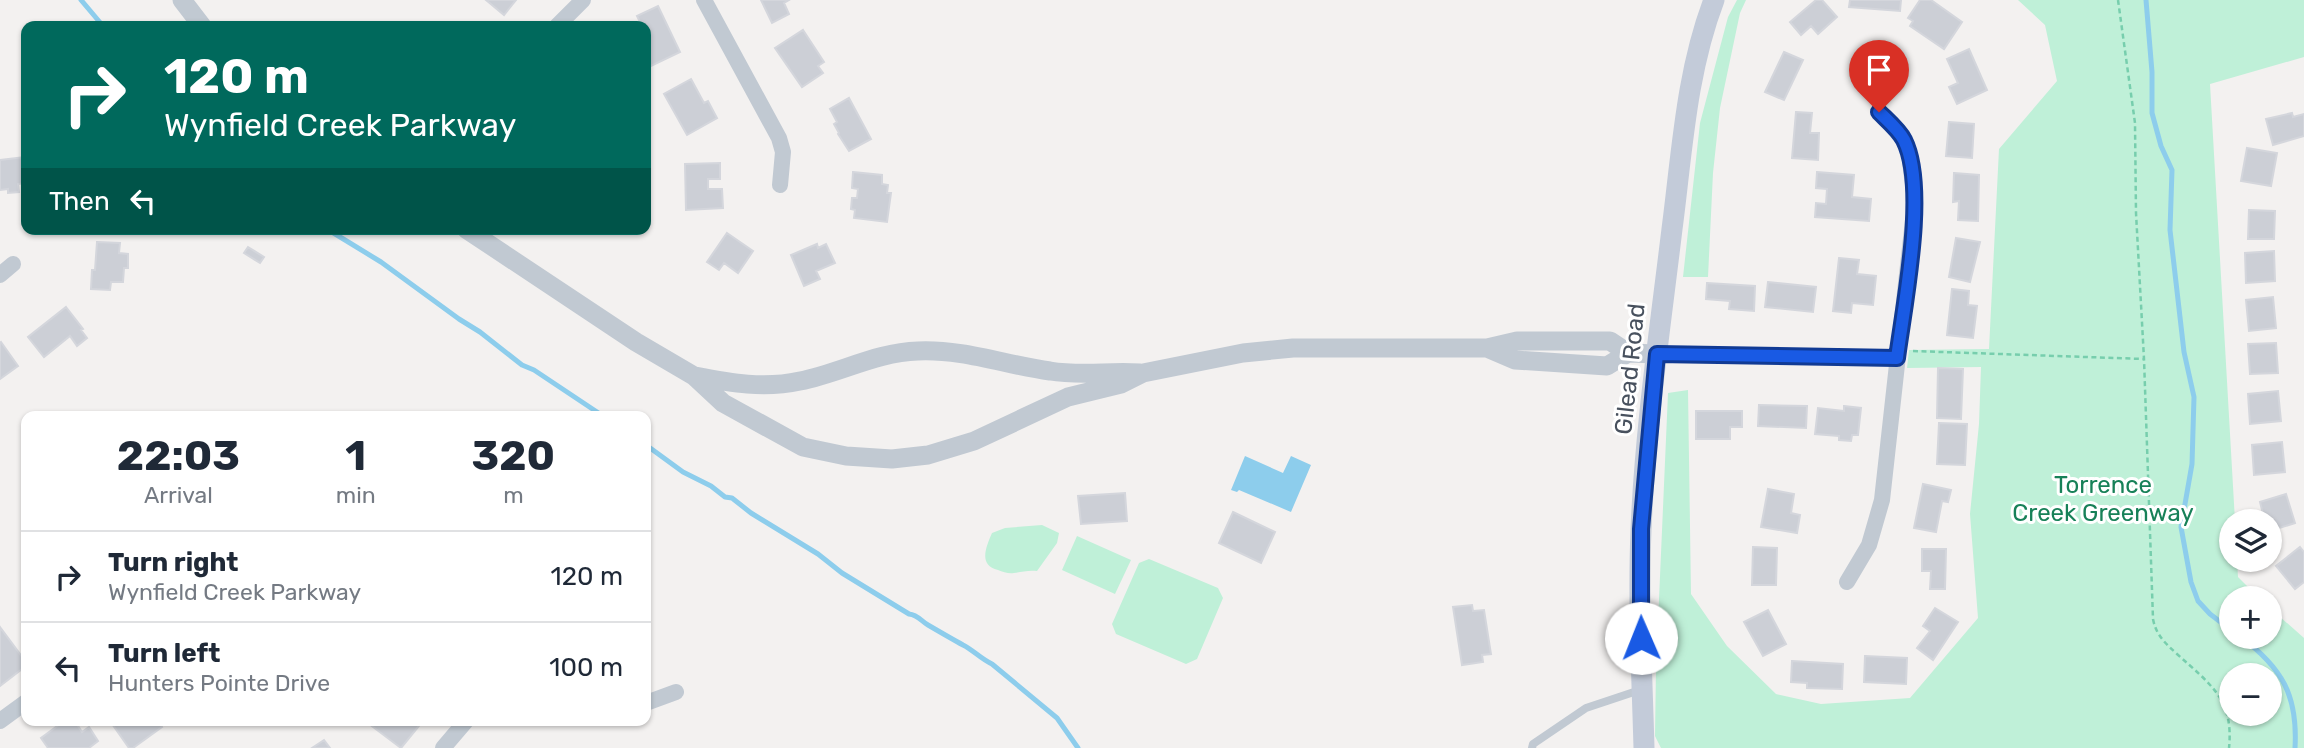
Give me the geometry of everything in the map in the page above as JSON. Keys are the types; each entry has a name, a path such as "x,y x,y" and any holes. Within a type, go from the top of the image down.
{"main road":[{"name":"Gilead Road","path":"1644,748 1640,612 1641,529 1657,354 1688,101 1696,57 1714,0"}],"street":[{"path":"182,0 198,21"},
{"path":"562,21 583,0"},
{"path":"704,0 779,138 783,152 780,185"},
{"path":"1847,582 1869,545 1882,500 1902,355 1915,202 1909,153 1903,137 1879,112"},
{"path":"475,235 636,342 694,376 723,403 803,447 846,456 892,459 928,455 974,441 1068,397 1121,384 1143,373 1188,362 1270,349 1487,348 1517,341 1610,341 1628,353 1902,355"},
{"path":"0,275 13,264"},
{"path":"694,376 737,384 769,386 802,381 891,353 917,351 945,351 1049,371 1079,374 1143,373"},
{"path":"651,701 676,692"},
{"path":"0,721 21,706"},
{"path":"443,748 462,726"}],"lane":[{"path":"1532,748 1533,744 1586,708 1643,689"}],"path":[{"path":"2118,0 2136,123 2136,213 2155,629 2160,637 2213,687 2223,701 2231,726 2229,748"},
{"path":"1902,355 2144,359"}],"green space":[{"path":"1737,0 1746,0 1740,13 1720,108 1713,173 1708,277 1683,277 1700,123 1728,17"},
{"name":"Torrence Creek Greenway","path":"2018,0 2304,0 2304,57 2210,84 2234,509 2219,509 2219,572 2238,572 2238,577 2247,586 2219,586 2219,649 2282,649 2282,619 2304,638 2304,748 1661,748 1655,736 1656,668 1668,393 1688,390 1691,594 1727,646 1776,694 1821,704 1910,698 1978,618 1970,514 1979,424 1981,367 1907,368 1909,350 1989,349 1999,149 2057,81 2045,25"},
{"path":"1042,525 1059,533 1057,543 1037,571 1008,573 988,564 985,555 992,533 1005,528"},
{"path":"1077,536 1131,560 1115,594 1062,570"},
{"path":"1149,559 1218,588 1223,598 1197,659 1186,664 1116,634 1112,624 1139,563"}],"water":[{"path":"1245,456 1283,473 1291,456 1311,465 1291,512 1239,490 1231,490"}],"building":[{"path":"486,0 516,0 504,15"},
{"path":"761,0 789,0 784,3 789,14 772,23"},
{"path":"1816,0 1822,0 1837,17 1818,34 1811,26 1801,35 1790,22"},
{"path":"1850,0 1901,0 1900,11 1849,7"},
{"path":"1920,0 1931,0 1962,22 1944,49 1910,26 1913,21 1908,18"},
{"path":"658,6 680,52 651,66 651,21 640,21 637,16"},
{"path":"803,30 824,62 818,66 823,73 802,87 775,48"},
{"path":"1969,49 1987,90 1957,104 1949,87 1958,83 1947,59"},
{"path":"1784,52 1803,60 1784,100 1765,92"},
{"path":"691,79 704,103 708,101 717,118 687,135 664,94"},
{"path":"849,98 871,139 849,151 838,134 834,124 837,122 830,109"},
{"path":"1796,112 1812,113 1810,133 1819,133 1818,160 1792,158"},
{"path":"2292,113 2293,117 2304,114 2304,136 2273,145 2266,119"},
{"path":"1949,122 1974,124 1972,158 1946,156"},
{"path":"2247,148 2277,153 2271,186 2241,181"},
{"path":"21,157 19,192 8,193 8,189 0,190 0,160"},
{"path":"720,163 720,179 708,179 708,189 722,189 723,208 686,210 685,164"},
{"path":"853,172 882,175 882,184 888,185 887,193 891,193 887,222 854,218 852,198 857,198 858,189 852,188"},
{"path":"1817,172 1854,175 1852,197 1871,199 1869,221 1815,217 1816,203 1826,204 1827,189 1816,188"},
{"path":"1954,173 1979,175 1978,221 1958,220 1959,201 1953,202"},
{"path":"2249,210 2275,211 2274,239 2248,239"},
{"path":"727,233 753,251 738,273 724,263 719,270 707,262"},
{"path":"1956,238 1980,242 1970,282 1949,277"},
{"path":"97,242 120,243 119,253 128,254 128,268 124,268 123,282 111,282 110,290 91,289"},
{"path":"817,244 818,248 826,244 835,263 816,271 820,279 804,286 791,255"},
{"path":"248,247 264,257 260,263 244,253"},
{"path":"2274,251 2275,281 2246,283 2245,253"},
{"path":"1839,258 1859,260 1857,274 1876,276 1873,305 1852,303 1851,313 1833,311"},
{"path":"1768,282 1816,287 1813,312 1765,307"},
{"path":"1707,283 1755,286 1754,311 1729,309 1730,301 1706,299"},
{"path":"1952,289 1969,291 1968,305 1977,306 1973,338 1947,335"},
{"path":"2273,297 2276,328 2249,331 2246,300"},
{"path":"66,307 87,338 77,346 70,336 44,357 28,337"},
{"path":"0,343 18,366 0,379"},
{"path":"2276,343 2278,373 2250,374 2248,344"},
{"path":"1938,368 1963,369 1961,419 1937,418"},
{"path":"2278,391 2281,421 2250,424 2248,394"},
{"path":"1759,405 1807,406 1806,428 1758,426"},
{"path":"1844,406 1861,408 1858,435 1852,435 1851,441 1839,440 1839,436 1815,434 1818,408 1844,411"},
{"path":"1696,411 1742,411 1742,427 1730,427 1730,439 1696,439"},
{"path":"1939,423 1967,424 1965,465 1937,464"},
{"path":"2282,442 2285,472 2254,475 2252,445"},
{"path":"1923,484 1951,490 1948,502 1942,501 1936,532 1914,528"},
{"path":"1768,489 1794,494 1791,513 1800,515 1797,533 1761,527"},
{"path":"1125,493 1127,521 1081,524 1078,496"},
{"path":"2286,494 2295,523 2282,527 2282,509 2262,509 2260,502"},
{"path":"1233,512 1275,532 1261,563 1219,543"},
{"path":"1753,547 1777,548 1776,585 1752,585"},
{"path":"2300,547 2304,552 2304,582 2295,589 2281,572 2282,561"},
{"path":"1922,549 1946,549 1945,589 1930,589 1931,571 1922,571"},
{"path":"1472,605 1473,611 1484,610 1491,654 1482,655 1483,662 1462,665 1453,607"},
{"path":"1935,608 1958,622 1933,660 1917,648 1930,631 1923,626"},
{"path":"1768,610 1786,644 1763,656 1744,622"},
{"path":"0,627 21,655 21,670 0,686"},
{"path":"1865,656 1907,658 1906,684 1864,682"},
{"path":"1792,661 1843,664 1842,689 1807,688 1807,683 1791,682"},
{"path":"57,726 78,726 82,732 89,727 98,741 89,748 48,748 41,738"},
{"path":"114,726 162,727 133,748 129,748"},
{"path":"372,726 419,726 401,748"},
{"path":"324,740 330,748 312,748"}],"waterway":[{"path":"81,0 99,21"},
{"path":"2146,0 2152,72 2152,113 2161,146 2172,170 2170,230 2184,352 2194,397 2192,464 2181,527 2191,582 2198,601 2219,621"},
{"path":"337,235 381,262 522,365 534,370 596,411"},
{"path":"651,449 683,472 711,486 725,497 732,498 751,513 818,554 842,573 992,664 1057,718 1078,748"},
{"path":"2256,649 2277,672 2290,698 2294,713 2295,748"}],"route":[{"path":"1641,638 1641,529 1657,354 1897,358 1914,224 1913,168 1903,137 1879,112"}]}
